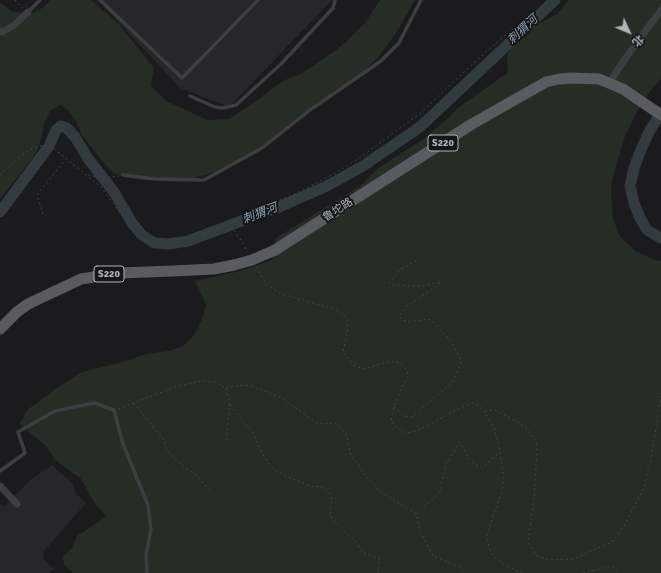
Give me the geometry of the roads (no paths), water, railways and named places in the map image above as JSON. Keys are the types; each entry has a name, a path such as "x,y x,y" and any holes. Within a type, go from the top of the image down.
{"main road":[{"name":"鲁坨路","path":"0,329 28,304 81,279 119,273 180,271 214,268 252,260 276,250 472,124 546,82 559,79 600,79 623,89 661,115"}],"street":[{"path":"609,82 661,10"},
{"path":"0,31 2,32 13,26 28,12"},
{"path":"0,486 17,504"}],"lane":[{"path":"28,12 40,0"},
{"path":"100,0 182,78 258,0"},
{"path":"190,96 215,107 223,108 236,105 281,64 333,8 335,0"},
{"path":"123,175 155,179 204,180 262,148 310,110 381,61 399,43 421,0"},
{"path":"0,471 25,453 18,432 55,411 94,403 114,410 123,444 148,505 152,530 146,554 147,573"}],"waterway":[{"name":"刺猬河","path":"0,212 49,146 56,130 61,126 67,128 75,137 89,160 114,192 132,223 142,235 154,243 169,244 188,241 279,207 327,186 363,166 420,127 555,0"},
{"name":"刺猬河","path":"661,113 650,130 642,147 634,168 630,186 634,203 647,230 661,238"}]}
